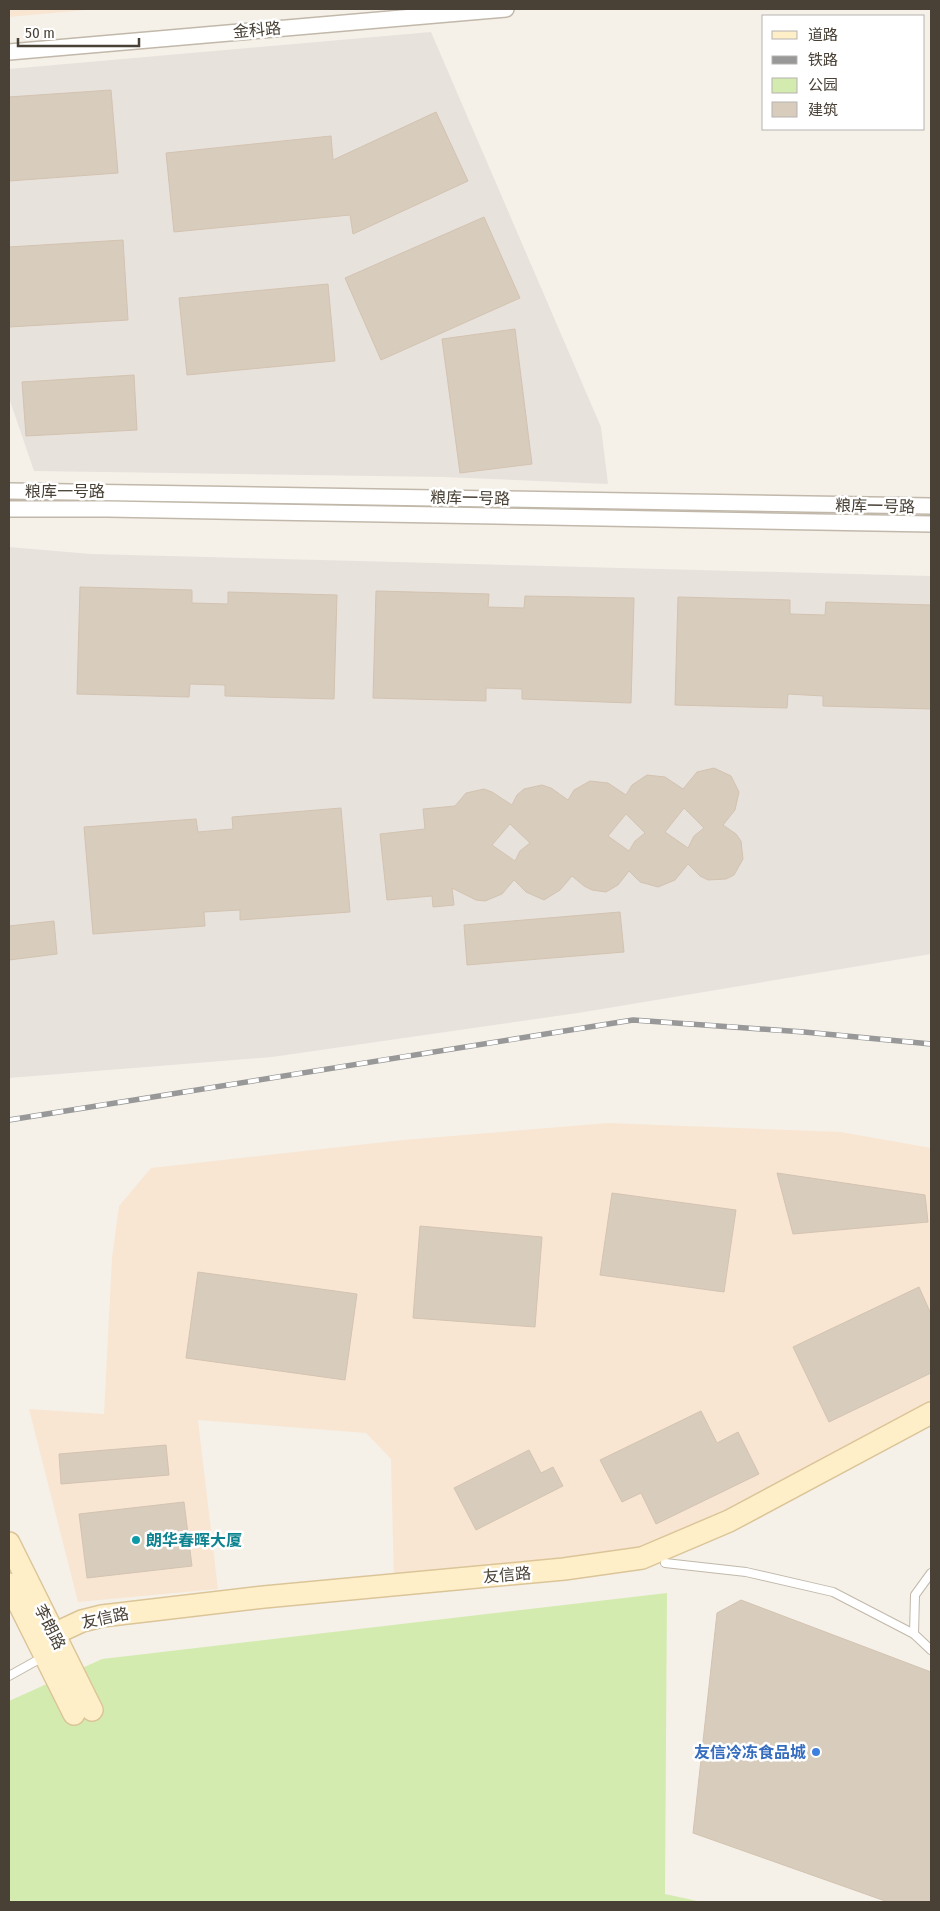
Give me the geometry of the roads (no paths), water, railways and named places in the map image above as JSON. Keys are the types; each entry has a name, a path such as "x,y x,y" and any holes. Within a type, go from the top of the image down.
{"street":[{"name":"金科路","path":"9,52 506,9"},
{"name":"粮库一号路","path":"9,490 931,506"},
{"name":"粮库一号路","path":"9,509 931,524"},
{"name":"友信路","path":"53,1646 82,1621 111,1614 264,1597 564,1570 642,1558 729,1521 931,1413"},
{"name":"友信路","path":"53,1646 87,1633 107,1628 270,1609 569,1582 647,1571 734,1534 931,1428"},
{"name":"李朗路","path":"9,1543 83,1712"},
{"name":"李朗路","path":"9,1584 53,1646"}],"lane":[{"path":"665,1563 746,1572 832,1592 914,1634 931,1650"},
{"path":"914,1634 915,1594 931,1573"},
{"path":"9,1676 53,1646"}],"railway":[{"path":"9,1120 633,1020 804,1032 931,1044"}],"place":[{"name":"朗华春晖大厦","path":"136,1540"},
{"name":"友信冷冻食品城","path":"816,1752"}]}
